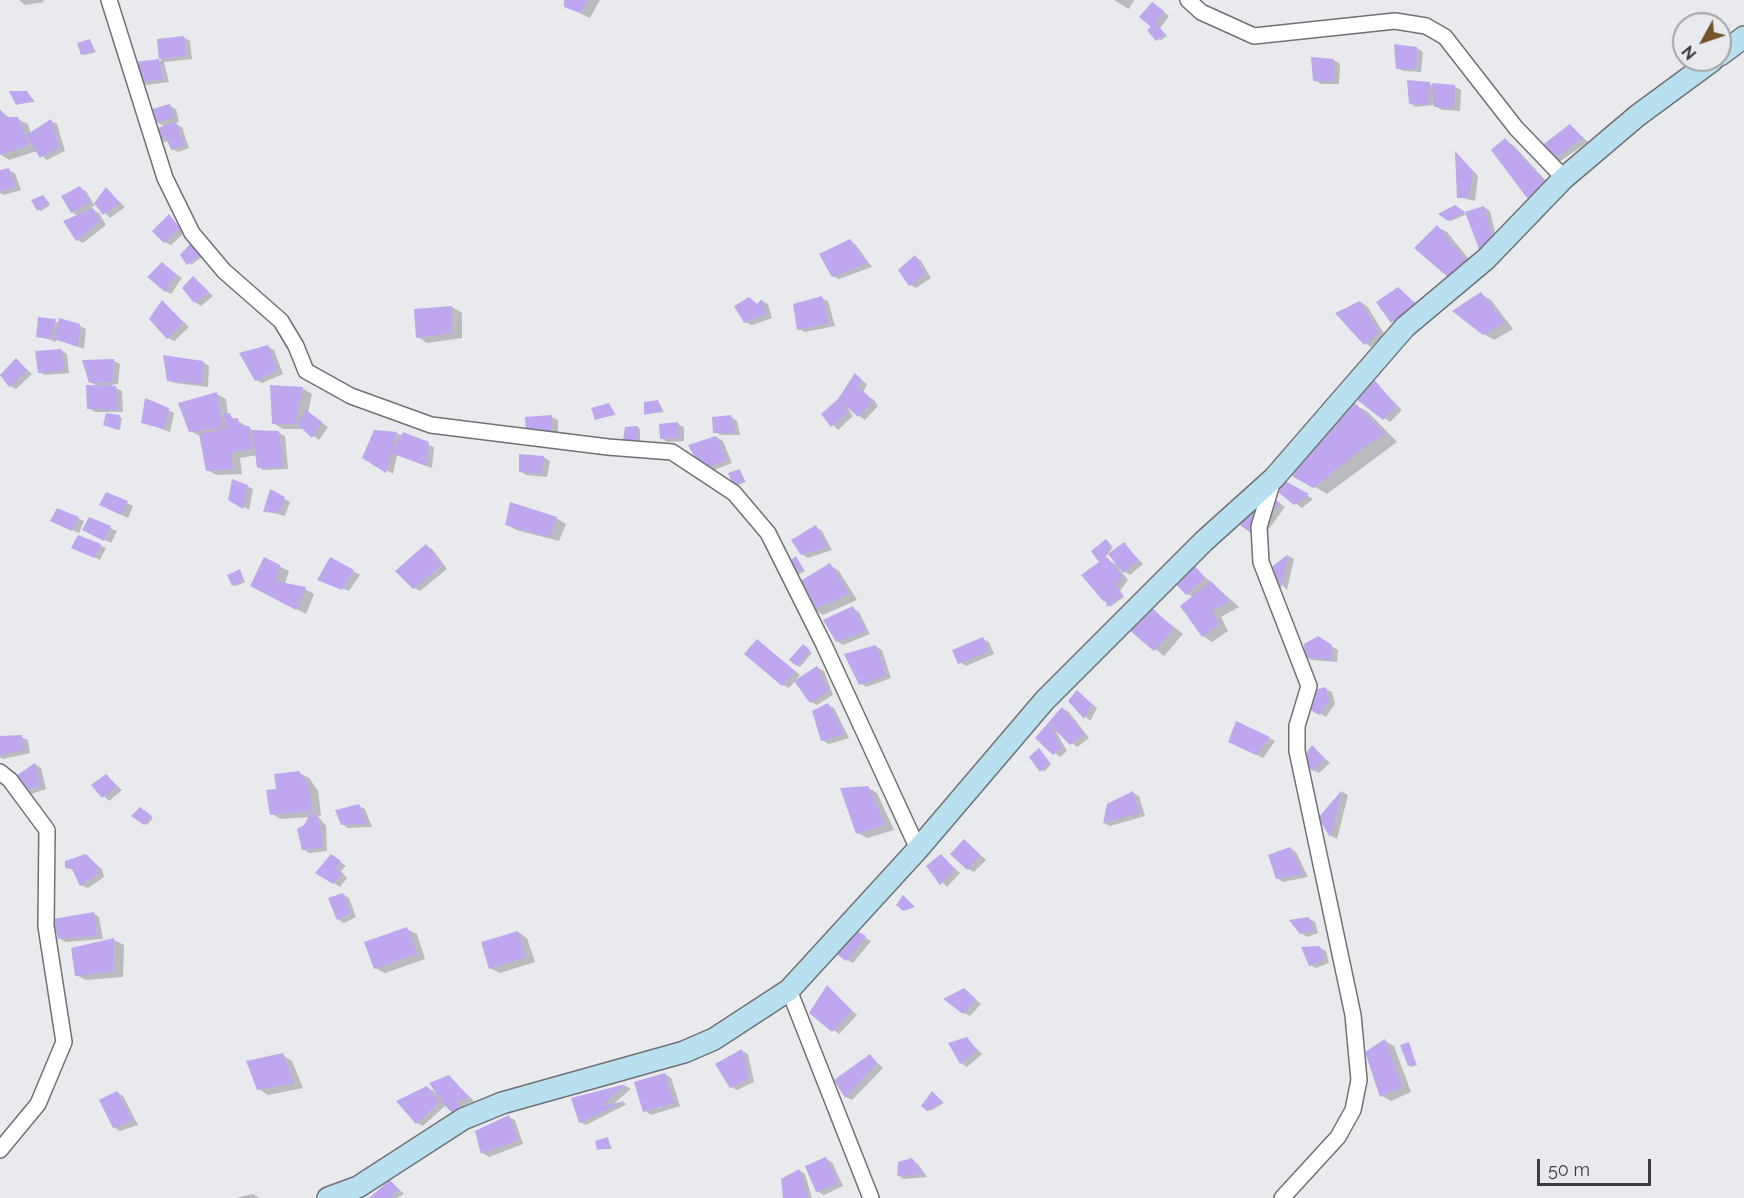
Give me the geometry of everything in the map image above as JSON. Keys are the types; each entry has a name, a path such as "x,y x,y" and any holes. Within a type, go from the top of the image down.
{"street":[{"path":"109,0 165,178 192,233 224,270 281,321 296,346 306,371 351,396 431,425 672,452 734,493 768,533 824,645 918,849"},
{"path":"1188,0 1201,12 1254,36 1395,21 1426,26 1445,37 1516,128 1564,178"},
{"path":"328,1198 358,1187 464,1119 502,1103 684,1052 714,1039 789,990 918,849 1045,700 1204,541 1274,478 1405,327 1486,259 1564,178 1636,116 1696,72"},
{"path":"1274,478 1259,527 1261,562 1309,686 1297,726 1297,751 1353,1015 1359,1080 1353,1110 1338,1137 1282,1198"},
{"path":"0,772 10,780 47,830 46,926 64,1042 38,1104 0,1150"},
{"path":"789,990 871,1198"}],"building":[{"path":"564,0 588,0 580,13 564,7"},
{"path":"1152,2 1164,11 1156,23 1165,34 1156,41 1147,30 1151,27 1139,17"},
{"path":"184,36 186,56 159,59 157,39"},
{"path":"90,39 94,51 81,55 77,43"},
{"path":"1394,44 1417,47 1416,69 1396,69"},
{"path":"1311,57 1334,59 1333,82 1313,81"},
{"path":"159,59 163,79 138,83 135,62"},
{"path":"1407,80 1430,82 1428,105 1409,104"},
{"path":"1432,83 1455,85 1454,108 1434,107"},
{"path":"9,91 27,91 33,101 16,105"},
{"path":"170,104 174,118 155,123 152,109"},
{"path":"0,109 5,117 18,117 29,145 0,155"},
{"path":"51,119 59,147 40,158 26,135"},
{"path":"176,122 184,145 171,150 166,137 157,140 154,129"},
{"path":"1570,124 1583,138 1552,160 1540,147"},
{"path":"1505,138 1549,187 1527,198 1491,150"},
{"path":"1455,151 1473,171 1469,198 1457,198"},
{"path":"9,168 16,186 0,192 0,170"},
{"path":"80,186 90,202 71,213 61,196"},
{"path":"106,187 120,203 103,215 94,203"},
{"path":"43,195 49,203 37,211 31,200"},
{"path":"1455,205 1465,212 1448,221 1438,214"},
{"path":"1484,206 1494,245 1482,257 1465,212"},
{"path":"93,208 100,221 76,241 63,221"},
{"path":"169,214 180,228 164,243 152,231"},
{"path":"1437,225 1468,263 1449,278 1414,248"},
{"path":"850,239 867,263 832,277 819,254"},
{"path":"190,244 200,255 187,265 180,255"},
{"path":"915,255 925,274 909,286 898,270"},
{"path":"162,262 176,274 165,292 147,277"},
{"path":"193,276 209,292 194,303 182,288"},
{"path":"1398,287 1415,303 1391,323 1376,302"},
{"path":"1481,292 1505,323 1483,335 1452,311"},
{"path":"822,296 829,323 797,330 793,304"},
{"path":"749,297 757,304 762,299 766,314 744,323 734,306"},
{"path":"162,300 183,322 167,339 149,319"},
{"path":"1360,301 1379,332 1364,345 1335,313"},
{"path":"452,306 452,333 416,338 414,309"},
{"path":"38,317 56,319 50,339 36,337"},
{"path":"59,318 80,324 78,347 54,339"},
{"path":"268,345 277,370 255,381 239,353"},
{"path":"61,349 64,370 38,373 35,351"},
{"path":"163,355 203,361 202,384 167,381"},
{"path":"16,358 27,370 9,387 0,375"},
{"path":"114,359 112,382 89,383 82,360"},
{"path":"855,373 862,380 858,388 868,395 872,402 858,417 838,399"},
{"path":"1373,378 1396,406 1383,420 1356,399"},
{"path":"86,385 116,386 117,410 87,409"},
{"path":"270,385 303,387 295,424 272,424"},
{"path":"217,392 222,428 189,432 178,403"},
{"path":"145,398 169,408 164,429 141,423"},
{"path":"838,399 848,412 831,427 821,414"},
{"path":"658,400 662,411 644,415 644,402"},
{"path":"609,403 615,414 595,420 591,408"},
{"path":"1355,403 1385,434 1367,445 1313,488 1292,476 1331,415"},
{"path":"306,410 322,422 312,438 297,424"},
{"path":"106,413 120,415 118,430 103,425"},
{"path":"230,413 232,419 238,418 239,425 249,426 252,449 231,453 233,469 206,471 199,434 225,429 224,414"},
{"path":"552,415 552,433 526,434 525,417"},
{"path":"731,415 735,433 713,433 712,417"},
{"path":"678,422 679,438 660,439 659,424"},
{"path":"638,426 638,442 623,440 625,427"},
{"path":"252,430 279,431 283,467 257,468"},
{"path":"374,430 397,432 386,473 362,458"},
{"path":"403,432 429,442 426,466 391,453"},
{"path":"716,436 726,460 702,470 688,445"},
{"path":"519,454 544,456 541,474 519,472"},
{"path":"740,469 744,481 733,485 728,473"},
{"path":"232,479 248,485 243,509 228,500"},
{"path":"1285,481 1309,494 1294,505 1278,492"},
{"path":"270,489 285,497 278,513 263,512"},
{"path":"106,492 128,501 121,515 99,505"},
{"path":"1265,492 1280,503 1255,536 1240,525"},
{"path":"510,502 557,517 549,537 505,525"},
{"path":"57,508 79,517 72,531 50,521"},
{"path":"89,517 111,526 104,541 82,530"},
{"path":"816,525 827,547 801,555 791,540"},
{"path":"78,535 101,544 94,558 71,548"},
{"path":"1106,539 1111,545 1103,560 1107,557 1122,576 1116,585 1123,595 1106,607 1107,598 1104,602 1081,575 1099,562 1091,551"},
{"path":"1124,542 1138,560 1123,573 1108,554"},
{"path":"426,544 442,565 413,589 395,571"},
{"path":"1288,554 1281,588 1268,570"},
{"path":"796,556 803,569 793,575 787,563"},
{"path":"264,557 280,565 275,581 306,587 296,610 250,586"},
{"path":"330,557 354,570 342,590 317,580"},
{"path":"830,563 849,594 812,610 797,583"},
{"path":"1195,566 1205,578 1186,595 1175,583"},
{"path":"240,569 243,580 232,586 227,575"},
{"path":"1211,581 1230,601 1212,611 1219,625 1202,637 1180,606"},
{"path":"853,606 865,631 836,642 823,620"},
{"path":"1150,606 1174,628 1154,651 1129,630"},
{"path":"1318,636 1332,645 1331,660 1305,657 1304,644"},
{"path":"983,637 989,651 958,664 952,650"},
{"path":"757,639 795,671 782,686 744,654"},
{"path":"803,644 810,650 797,666 789,660"},
{"path":"876,645 886,675 859,685 844,654"},
{"path":"817,666 828,691 810,703 794,681"},
{"path":"1326,687 1329,701 1319,715 1307,708 1314,690"},
{"path":"1077,690 1092,704 1084,719 1068,701"},
{"path":"828,703 844,734 821,741 812,711"},
{"path":"1062,707 1084,734 1070,745 1048,723"},
{"path":"1236,721 1270,737 1256,755 1228,742"},
{"path":"1048,723 1062,748 1053,755 1035,738"},
{"path":"22,735 24,750 0,755 0,736"},
{"path":"1312,745 1325,759 1312,771 1302,759"},
{"path":"1039,748 1049,762 1040,772 1029,757"},
{"path":"35,763 40,786 24,791 14,777"},
{"path":"299,771 308,785 312,811 270,815 266,790 276,789 274,774"},
{"path":"106,774 117,786 102,798 91,785"},
{"path":"868,786 885,825 856,834 840,788"},
{"path":"1342,790 1330,837 1318,818"},
{"path":"1133,791 1139,813 1103,823 1107,804"},
{"path":"359,804 367,824 341,825 335,810"},
{"path":"140,807 152,816 144,825 131,816"},
{"path":"312,811 320,822 322,848 302,850 297,829 304,825"},
{"path":"964,839 980,855 967,870 950,854"},
{"path":"1290,847 1303,874 1276,879 1268,855"},
{"path":"86,854 96,864 99,873 80,886 72,869 65,868 65,861"},
{"path":"331,854 341,861 336,867 342,874 333,884 315,873"},
{"path":"941,854 955,869 940,885 926,866"},
{"path":"343,893 351,913 337,920 328,898"},
{"path":"903,895 915,907 903,911 896,905"},
{"path":"94,912 97,936 58,939 53,919"},
{"path":"1309,917 1313,930 1300,934 1289,920"},
{"path":"407,927 417,954 374,969 364,942"},
{"path":"855,930 866,936 846,961 835,953"},
{"path":"518,931 526,957 489,969 481,942"},
{"path":"114,938 113,972 75,976 71,948"},
{"path":"1320,946 1324,960 1309,966 1301,947"},
{"path":"827,985 852,1011 832,1032 809,1013"},
{"path":"964,988 976,999 963,1014 943,999"},
{"path":"967,1037 977,1050 960,1064 948,1043"},
{"path":"1385,1039 1402,1087 1380,1097 1365,1052"},
{"path":"1409,1042 1416,1064 1408,1066 1400,1045"},
{"path":"742,1049 749,1079 730,1088 715,1064"},
{"path":"283,1053 294,1083 257,1090 246,1061"},
{"path":"870,1054 877,1063 845,1098 834,1080"},
{"path":"665,1073 674,1103 643,1112 634,1082"},
{"path":"449,1075 469,1097 457,1102 462,1113 457,1117 446,1107 429,1083"},
{"path":"626,1084 601,1106 625,1101 579,1123 571,1098"},
{"path":"427,1086 439,1103 416,1124 396,1101"},
{"path":"117,1091 133,1121 113,1128 99,1100"},
{"path":"932,1091 943,1102 927,1111 921,1106"},
{"path":"509,1115 518,1140 481,1154 475,1131"},
{"path":"608,1137 610,1148 597,1150 595,1141"},
{"path":"826,1157 838,1183 816,1192 805,1166"},
{"path":"912,1158 923,1174 897,1176 898,1162"},
{"path":"799,1169 808,1198 783,1198 781,1179"},
{"path":"390,1180 399,1190 391,1195 393,1198 369,1198"}]}
